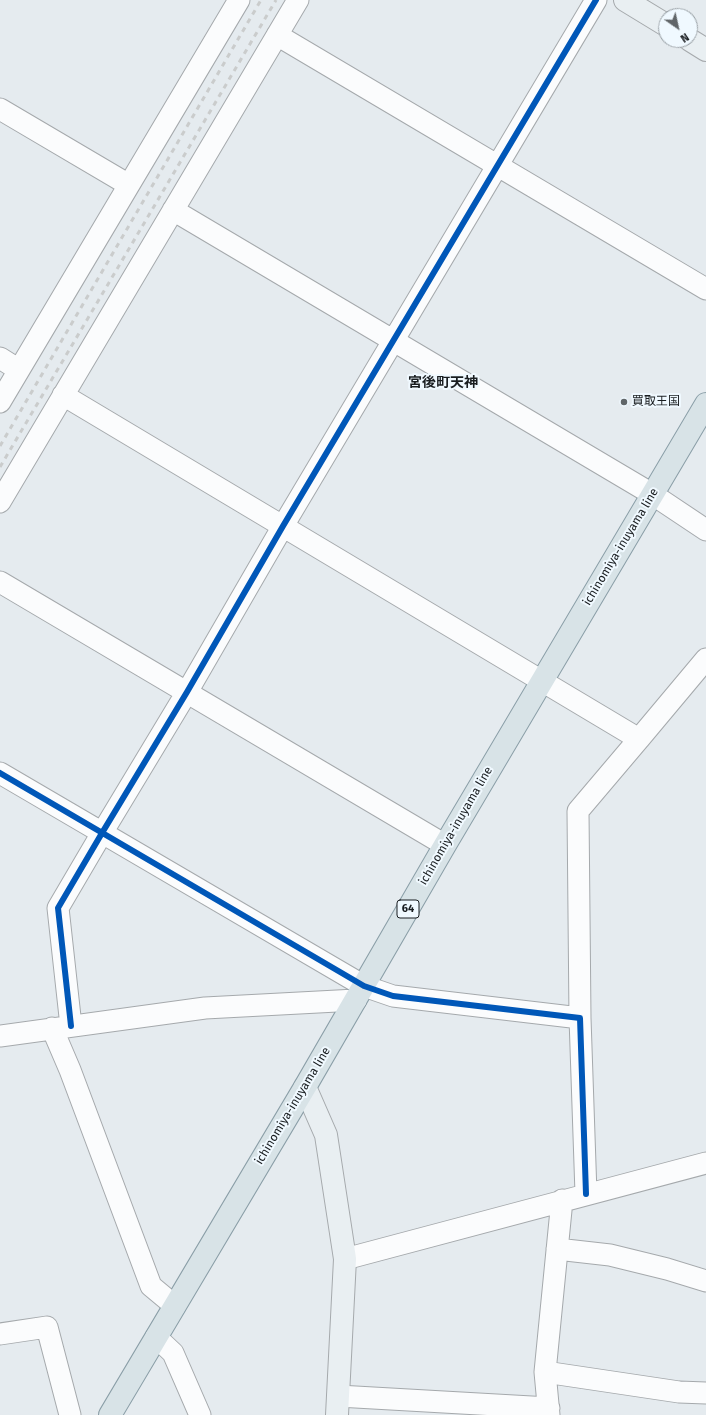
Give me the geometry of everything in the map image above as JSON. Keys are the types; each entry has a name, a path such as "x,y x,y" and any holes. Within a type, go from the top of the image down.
{"main road":[{"name":"ichinomiya-inuyama line","path":"110,1415 305,1087 542,680 706,404"}],"street":[{"path":"0,502 298,0"},
{"path":"175,1306 151,1286 70,1070 61,1027 58,908 596,0"},
{"path":"625,0 658,20"},
{"path":"0,402 129,185 231,3"},
{"path":"277,35 706,289"},
{"path":"0,109 129,185"},
{"path":"173,210 652,494 706,530"},
{"path":"0,358 19,370"},
{"path":"63,395 639,739"},
{"path":"0,582 445,846"},
{"path":"586,1194 580,1018 578,811 706,659"},
{"path":"0,773 102,833 360,993"},
{"path":"0,1036 205,1008 360,993 580,1018"},
{"path":"305,1087 326,1135 346,1259 337,1405 549,1412 545,1372 562,1200"},
{"path":"346,1259 562,1200 706,1163"},
{"path":"557,1249 610,1255 706,1281"},
{"path":"0,1334 47,1327 70,1415"},
{"path":"156,1337 173,1353 200,1415"},
{"path":"545,1372 678,1392 706,1393"}],"railway":[{"path":"0,446 261,0"},
{"path":"0,467 276,0"}],"cycle path":[{"path":"71,1026 58,908 596,0"},
{"path":"0,773 364,986 393,996 580,1018 586,1194"}],"place":[{"name":"買取王国","path":"624,402"}],"district":[{"name":"宮後町天神","path":"443,383"}]}
